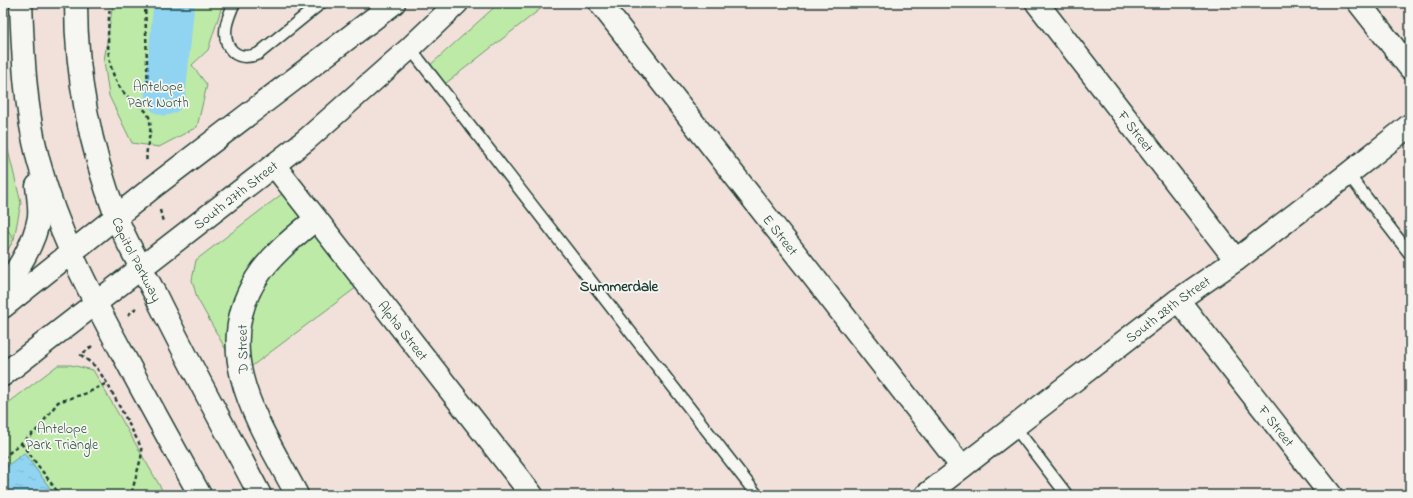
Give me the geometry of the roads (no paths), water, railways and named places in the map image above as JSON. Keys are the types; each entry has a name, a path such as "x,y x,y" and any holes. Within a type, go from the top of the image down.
{"street":[{"path":"3,290 26,252 39,218 39,206 26,101 21,3"},
{"name":"Capitol Parkway","path":"76,3 81,84 94,147 117,217 141,267 260,495"},
{"path":"3,307 394,3"},
{"name":"South 27th Street","path":"3,375 274,165 343,108 410,48 457,3"},
{"name":"E Street","path":"600,3 962,467"},
{"name":"F Street","path":"1037,3 1236,260"},
{"path":"1359,3 1410,68"},
{"path":"26,101 38,158 54,213 70,254 200,495"},
{"name":"South 28th Street","path":"926,495 1178,300 1236,260 1410,125"},
{"name":"Alpha Street","path":"274,165 532,495"},
{"name":"D Street","path":"297,495 248,401 239,367 239,337 244,308 256,280 274,255 316,219"},
{"name":"F Street","path":"1178,300 1331,495"}],"lane":[{"path":"234,3 226,27 226,36 233,52 239,57 247,58 258,54 321,3"},
{"path":"410,48 757,495"},
{"path":"1348,174 1410,254"},
{"path":"1014,426 1067,495"}],"water":[{"path":"24,453 55,495 3,495 3,469"}],"waterway":[{"path":"165,95 174,3"}],"district":[{"name":"Summerdale","path":"619,286"}],"park label":[{"name":"Antelope Park North","path":"158,94"},
{"name":"Antelope Park Triangle","path":"62,436"}]}
